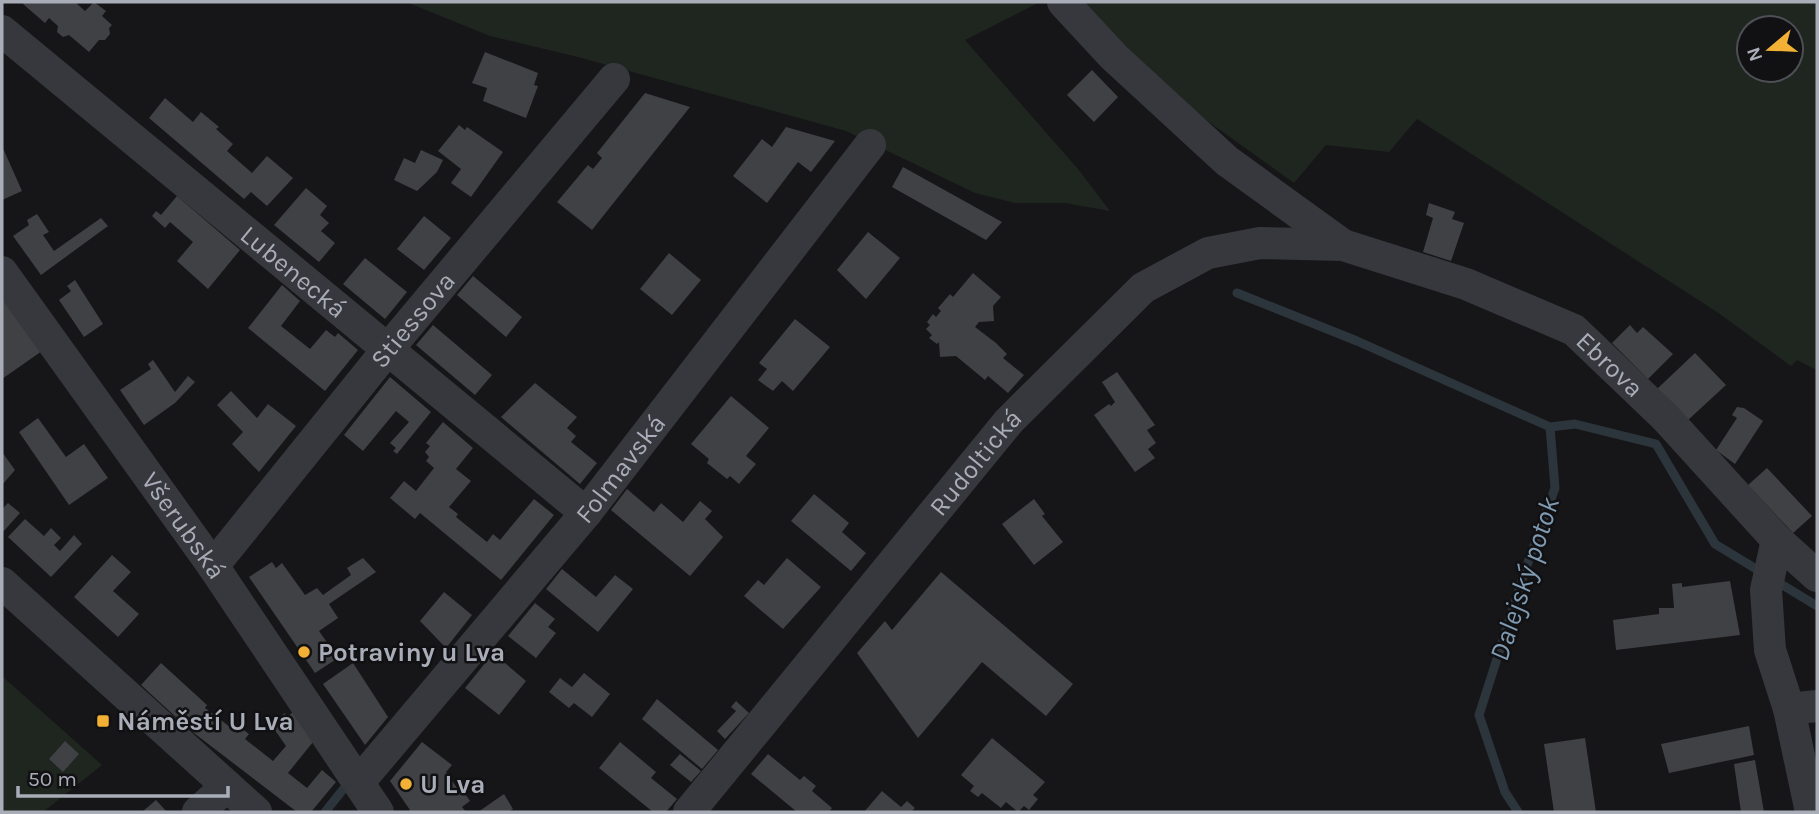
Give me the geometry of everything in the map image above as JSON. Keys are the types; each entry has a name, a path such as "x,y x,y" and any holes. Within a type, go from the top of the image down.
{"street":[{"path":"1063,2 1114,57 1227,161 1343,245"},
{"name":"Lubenecká","path":"2,31 586,513"},
{"name":"Stiessova","path":"213,566 388,349 614,79"},
{"name":"Folmavská","path":"359,782 586,513 870,145"},
{"name":"Rudoltická","path":"689,812 1009,421 1143,288 1208,253 1260,243 1343,245"},
{"name":"Ebrova","path":"1343,245 1466,284 1574,330 1666,418 1774,549 1817,576"},
{"name":"Všerubská","path":"2,272 213,566 359,782"},
{"path":"1774,549 1766,590 1770,650 1803,708 1811,812"},
{"path":"2,583 256,812"},
{"path":"359,782 378,812"},
{"path":"198,812 227,786"}],"shaded area":[{"path":"406,2 1040,2 965,40 1078,169 1110,211 1065,203 1015,203 975,193 846,131 578,57 490,36"},
{"path":"1083,2 1817,2 1817,370 1797,360 1791,366 1717,312 1417,119 1389,152 1326,145 1294,183 1188,107 1128,50"},
{"path":"2,676 102,765 43,812 2,812"}],"building":[{"path":"75,2 85,11 94,2 106,11 102,16 112,25 109,28 110,34 105,40 99,40 89,52 69,35 63,37 57,32 58,26 49,18 45,23 23,4"},
{"path":"485,52 538,73 534,85 538,86 526,118 483,101 487,88 472,83"},
{"path":"1092,70 1118,97 1094,122 1067,95"},
{"path":"645,93 690,107 592,230 557,202 588,165 593,169 602,158 597,153"},
{"path":"165,98 193,122 201,112 219,127 216,129 233,144 227,151 252,173 267,156 293,178 267,206 251,192 244,199 149,118"},
{"path":"459,125 465,130 467,127 503,152 471,197 451,183 461,169 438,151"},
{"path":"786,127 835,141 811,172 798,162 767,203 733,176 762,139 772,147"},
{"path":"2,146 22,191 2,200"},
{"path":"421,150 443,160 437,172 417,191 394,180 404,158 415,163"},
{"path":"903,167 1002,222 986,240 892,187"},
{"path":"306,188 327,206 320,215 329,223 321,231 335,243 319,262 274,225"},
{"path":"177,196 240,250 208,289 177,261 193,242 170,222 165,228 152,216 156,211 161,215"},
{"path":"1429,203 1455,212 1452,219 1464,223 1451,261 1423,252 1433,218 1426,215"},
{"path":"37,214 49,232 43,235 54,251 101,218 108,226 41,275 13,236 29,225 27,220"},
{"path":"424,216 451,238 424,270 397,249"},
{"path":"868,232 900,258 866,299 837,270"},
{"path":"669,253 701,280 672,315 640,289"},
{"path":"365,258 407,292 385,319 343,284"},
{"path":"973,273 1001,297 993,306 994,321 979,322 975,327 996,343 1007,354 1003,358 1024,375 1008,393 988,376 985,380 956,356 940,357 939,342 937,344 929,338 932,335 926,329 933,314 936,317 941,311 938,308 950,294 953,297"},
{"path":"473,276 522,317 506,337 457,295"},
{"path":"75,280 103,324 84,337 59,300 71,291 67,286"},
{"path":"282,285 300,301 281,326 310,349 326,330 335,337 338,333 358,350 325,391 248,328"},
{"path":"2,292 42,351 2,379"},
{"path":"795,319 830,347 793,391 782,381 773,391 758,380 767,369 759,363"},
{"path":"433,325 492,375 475,395 416,345"},
{"path":"1630,325 1637,333 1643,327 1673,354 1648,379 1612,343"},
{"path":"1695,353 1726,385 1687,421 1657,389"},
{"path":"153,360 175,392 188,376 195,382 175,403 144,425 120,390 151,369 148,364"},
{"path":"1117,372 1155,425 1147,430 1156,443 1148,449 1155,458 1135,472 1094,415 1115,402 1102,382"},
{"path":"390,377 431,412 397,454 393,451 396,448 390,443 409,422 396,411 363,451 344,435"},
{"path":"535,383 577,417 567,428 576,436 571,442 597,463 580,484 501,417"},
{"path":"231,391 257,418 268,404 296,426 259,472 232,444 243,432 217,405"},
{"path":"731,396 769,428 746,456 756,464 739,484 730,476 727,479 707,463 709,459 691,444"},
{"path":"1737,407 1744,408 1763,421 1735,464 1716,450 1737,418 1732,415"},
{"path":"38,418 66,457 84,444 108,478 69,505 19,432"},
{"path":"443,422 473,448 456,469 471,481 449,507 458,514 456,517 487,542 493,534 500,540 534,499 554,515 501,580 420,513 415,519 390,498 404,481 416,491 434,468 426,461 429,457 425,452 430,446 426,443"},
{"path":"2,452 15,470 2,485"},
{"path":"1767,468 1812,516 1793,533 1748,485"},
{"path":"627,489 654,512 661,503 683,522 700,501 712,511 705,519 723,537 690,576 611,510"},
{"path":"814,494 849,523 842,532 866,553 851,571 791,521"},
{"path":"1034,499 1045,514 1042,516 1063,542 1034,565 1002,524"},
{"path":"8,503 20,513 2,533 2,509"},
{"path":"25,519 44,536 51,528 61,538 54,545 60,551 74,535 82,544 51,577 8,537"},
{"path":"112,555 131,572 113,591 139,614 118,637 74,597"},
{"path":"363,558 376,572 329,604 338,618 319,631 338,658 315,673 249,577 272,562 276,568 282,563 305,595 317,588 323,595 351,575 347,568"},
{"path":"787,558 821,587 783,629 744,596 758,580 764,585"},
{"path":"562,569 596,597 615,575 633,589 598,632 546,589"},
{"path":"941,572 1073,684 1046,716 982,662 918,738 857,653 885,621 892,630"},
{"path":"1730,581 1740,635 1616,650 1613,620 1659,614 1659,608 1674,608 1672,584 1682,583 1682,587"},
{"path":"444,592 472,615 446,648 420,621"},
{"path":"535,603 555,619 548,627 556,633 536,658 508,636"},
{"path":"499,646 506,651 499,658 526,681 499,715 465,688"},
{"path":"161,663 207,705 205,708 238,733 241,728 249,734 245,739 273,761 286,746 270,723 285,713 287,717 293,712 313,742 288,773 307,788 322,770 336,782 311,812 297,812 190,730 141,685"},
{"path":"353,663 388,717 365,745 323,684"},
{"path":"584,673 610,694 592,717 574,703 569,708 549,692 560,678 572,687"},
{"path":"657,699 718,750 702,769 642,719"},
{"path":"736,701 749,713 725,739 717,731 736,711 731,707"},
{"path":"1749,726 1754,755 1669,773 1661,744"},
{"path":"992,738 1045,782 1033,795 1038,799 1029,810 1024,806 1018,812 1006,802 1001,808 982,793 978,797 970,791 974,786 961,775"},
{"path":"1585,738 1596,812 1554,812 1544,744"},
{"path":"65,741 79,754 63,772 49,759"},
{"path":"422,742 452,765 446,772 470,801 462,807 466,812 408,812 410,810 390,781"},
{"path":"620,742 656,772 651,778 677,799 666,812 653,812 599,768"},
{"path":"680,754 701,771 691,782 670,765"},
{"path":"768,754 800,780 804,776 816,786 812,791 832,808 829,812 797,812 751,774"},
{"path":"1755,760 1764,812 1741,812 1734,764"},
{"path":"882,791 901,807 907,801 915,808 911,812 864,812"},
{"path":"504,794 513,809 508,812 478,812"},
{"path":"156,800 167,812 142,812"}],"waterway":[{"path":"1237,293 1357,341 1550,427"},
{"name":"Dalejský potok","path":"1518,812 1505,792 1479,715 1526,568 1555,488 1550,427 1575,424 1656,444 1715,544 1817,606"},
{"path":"325,812 345,787"}],"place":[{"name":"Potraviny u Lva","path":"304,652"},
{"name":"Náměstí U Lva","path":"103,721"},
{"name":"U Lva","path":"406,784"}]}
